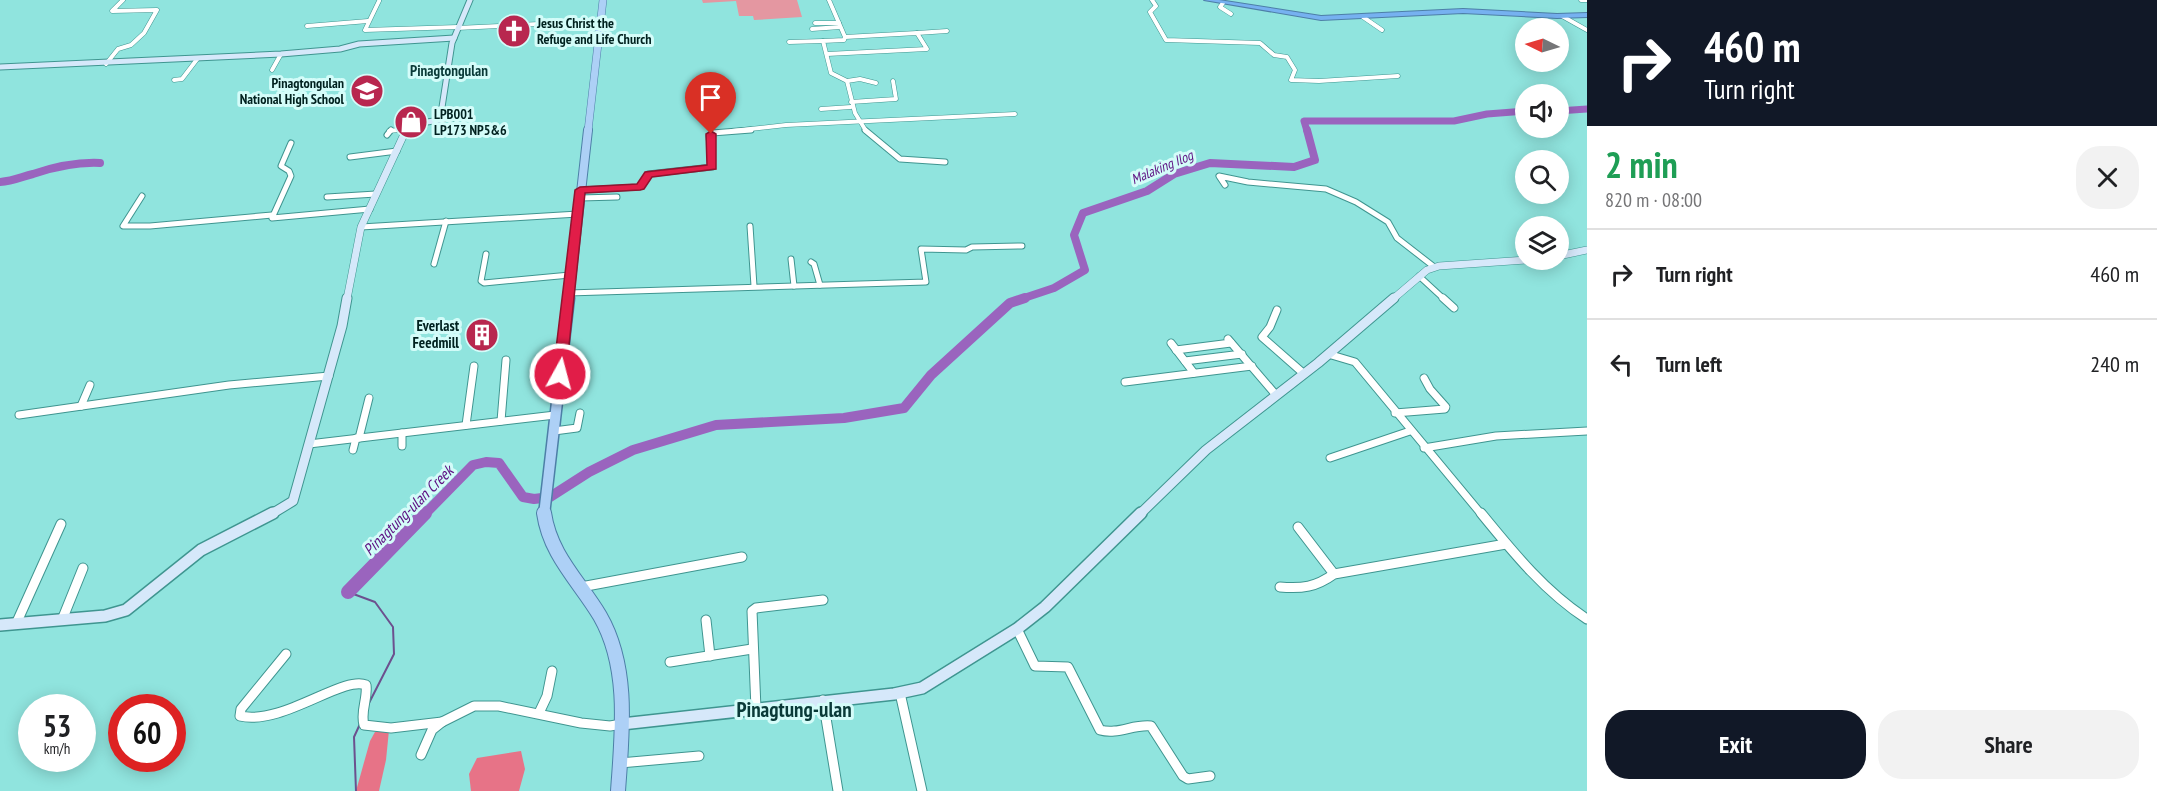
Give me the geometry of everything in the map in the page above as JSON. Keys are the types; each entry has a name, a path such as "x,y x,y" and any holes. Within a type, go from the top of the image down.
{"highway":[{"path":"1207,0 1307,17 1363,17 1463,11 1562,16 1587,15"}],"main road":[{"path":"603,0 544,512 548,537 602,619 612,644 620,680 622,724 618,791"}],"street":[{"path":"106,64 118,50 131,45 144,33 157,10 112,11 123,0"},
{"path":"440,120 454,38 470,0"},
{"path":"829,0 845,37"},
{"path":"1152,0 1156,6 1150,12 1166,40 1260,42 1274,55 1287,57 1295,70 1292,80 1319,81 1398,76"},
{"path":"1581,0 1587,0"},
{"path":"378,1 365,30 600,21"},
{"path":"1223,3 1220,7 1231,14"},
{"path":"1562,16 1587,30"},
{"path":"1363,17 1382,30"},
{"path":"307,26 368,21"},
{"path":"815,23 839,25"},
{"path":"812,29 839,25"},
{"path":"388,42 392,30"},
{"path":"789,42 844,40 845,37 947,31"},
{"path":"827,54 927,49 917,33"},
{"path":"0,67 106,64 281,54 340,49 359,44 454,38"},
{"path":"824,41 831,73 847,81 859,79 876,83"},
{"path":"904,50 907,56"},
{"path":"272,70 281,54"},
{"path":"174,80 182,79 198,58"},
{"path":"847,81 856,120 875,139 890,147 900,159 945,162"},
{"path":"821,109 896,99 893,81"},
{"path":"580,194 640,187 648,174 712,167 709,136 712,133 856,120 1015,114"},
{"path":"0,625 105,616 126,610 201,550 289,506 293,501 342,326 361,227 406,129 410,123 470,118"},
{"path":"387,135 388,131 406,129"},
{"path":"272,215 291,176 291,172 281,166 291,143"},
{"path":"350,157 397,151"},
{"path":"1225,185 1219,176 1248,182 1326,189 1356,202 1388,222 1397,238 1433,267"},
{"path":"327,197 376,194"},
{"path":"580,194 617,197"},
{"path":"142,196 123,226 150,226 272,215 273,218 370,208"},
{"path":"361,227 578,214"},
{"path":"304,215 304,224"},
{"path":"435,264 446,221"},
{"path":"750,226 754,286"},
{"path":"568,293 926,282 921,249 966,250 972,247 1022,246"},
{"path":"1569,254 1587,250"},
{"path":"486,254 482,281 484,283 570,275"},
{"path":"791,259 794,286"},
{"path":"421,755 432,730 442,722 474,706 486,704 581,723 610,726 900,693 922,688 1017,629 1048,605 1206,450 1328,354 1419,276 1433,267 1515,261"},
{"path":"811,262 816,270 819,285"},
{"path":"1419,276 1454,308"},
{"path":"1277,310 1270,327 1262,337 1303,373"},
{"path":"1194,373 1173,347 1230,341 1276,395"},
{"path":"1185,361 1242,354"},
{"path":"1328,354 1355,363 1506,544 1565,605 1587,619"},
{"path":"501,421 506,360"},
{"path":"466,425 474,366"},
{"path":"1125,382 1252,366"},
{"path":"19,415 229,385 329,376"},
{"path":"1395,413 1445,410 1446,407 1430,389 1424,378"},
{"path":"81,406 90,385"},
{"path":"353,450 369,398"},
{"path":"554,431 577,428 580,413"},
{"path":"309,444 555,415"},
{"path":"1330,458 1410,431"},
{"path":"1424,448 1496,436 1587,431"},
{"path":"402,433 402,446"},
{"path":"16,624 61,524"},
{"path":"1298,527 1334,574"},
{"path":"1280,587 1306,590 1319,586 1334,574 1506,544"},
{"path":"581,587 742,557"},
{"path":"62,621 83,568"},
{"path":"756,709 751,616 754,610 823,600"},
{"path":"706,620 710,656"},
{"path":"1017,629 1035,666 1040,668 1062,665 1068,667 1100,730 1108,732 1145,724 1151,726 1183,776 1188,779 1210,776"},
{"path":"670,662 752,649"},
{"path":"286,654 241,709 240,716 251,718 297,708 350,683 359,682 366,685 368,690 362,721 370,728 442,722"},
{"path":"539,713 552,671"},
{"path":"900,693 922,791"},
{"path":"823,700 838,791"},
{"path":"620,763 699,756"}],"shaded area":[{"path":"702,0 797,0 802,17 754,20 753,16 739,16 736,1 703,3"},
{"path":"389,730 386,760 379,791 356,791 370,741 375,732"},
{"path":"521,751 525,769 519,791 471,791 469,774 477,758"}],"waterway":[{"name":"Malaking Ilog","path":"1569,110 1587,109"},
{"name":"Malaking Ilog","path":"1307,131 1304,121 1454,121 1487,114 1515,112"},
{"name":"Malaking Ilog","path":"1021,299 1054,288 1085,270 1074,235 1083,213 1147,191 1174,174 1210,163 1294,167 1315,160 1307,130"},
{"path":"0,182 49,169 83,163 100,163"},
{"name":"Pinagtung-ulan Creek","path":"424,515 473,465 486,462 499,463 523,497 534,499 550,497 589,472 633,450 716,425 844,418 904,408 931,375 1010,303 1025,298"},
{"name":"Pinagtung-ulan Creek","path":"348,592 425,513"},
{"name":"Pinagtung-ulan Creek","path":"348,592 375,602 393,627 394,654 369,703"},
{"name":"Pinagtung-ulan Creek","path":"356,791 354,737 360,724"}],"place":[{"name":"Jesus Christ the Refuge and Life Church","path":"514,31"},
{"name":"Pinagtongulan National High School","path":"367,91"},
{"name":"LPB001 LP173 NP5&6","path":"411,122"},
{"name":"Everlast Feedmill","path":"482,335"}],"district":[{"name":"Pinagtongulan","path":"449,71"},
{"name":"Pinagtung-ulan","path":"794,710"}],"route":[{"path":"560,374 580,190 640,187 648,174 712,167 709,136 711,134"}]}
